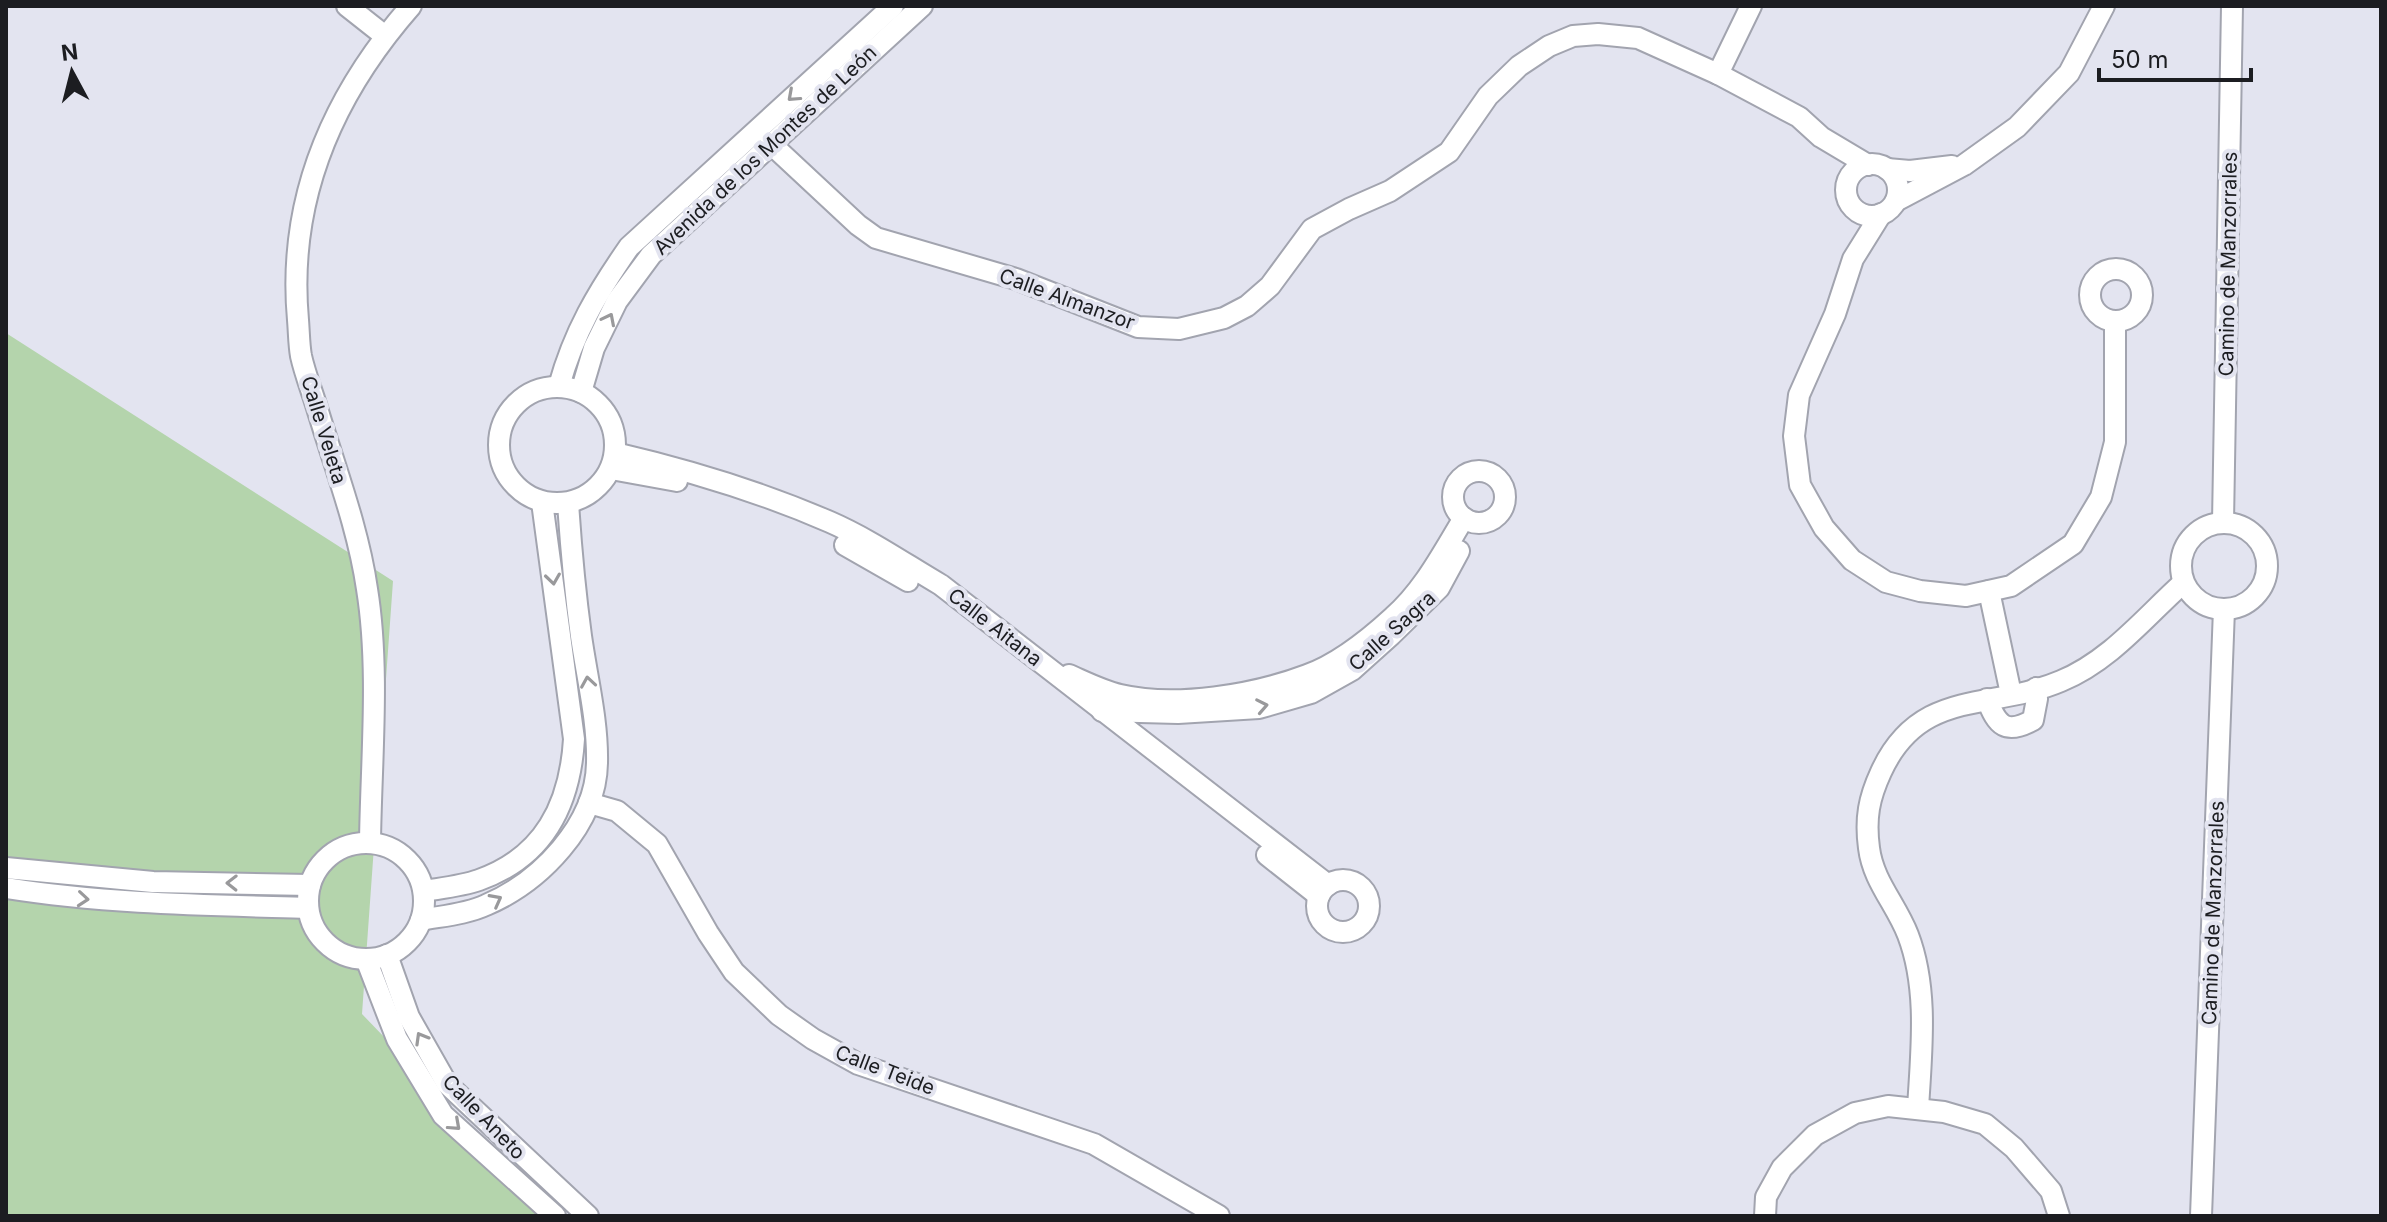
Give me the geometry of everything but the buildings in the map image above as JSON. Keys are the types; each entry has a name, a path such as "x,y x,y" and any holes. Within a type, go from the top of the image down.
{"street":[{"path":"347,6 385,36"},
{"name":"Calle Veleta","path":"370,842 373,634 367,587 357,538 301,356 295,284 299,228 316,162 337,112 385,36 411,6"},
{"name":"Avenida de los Montes de León","path":"559,386 579,329 596,294 629,247 893,6"},
{"name":"Avenida de los Montes de León","path":"581,392 594,348 617,301 651,255 922,6"},
{"path":"1718,74 1751,6"},
{"path":"1851,205 1864,215 1888,208 1964,165 2017,127 2069,73 2104,6"},
{"name":"Camino de Manzorrales","path":"2223,522 2232,6"},
{"name":"Calle Almanzor","path":"770,143 876,238 898,247 1016,279 1138,327 1179,329 1224,318 1247,306 1270,286 1312,229 1390,191 1449,152 1488,96 1519,66 1549,46 1573,36 1598,34 1638,38 1718,74 1799,117 1821,137 1877,167"},
{"name":"Calle Almanzor","path":"1821,137 1847,184"},
{"path":"1853,259 1847,184 1854,171 1877,167 1910,171 1964,165"},
{"path":"1877,167 1897,184 1888,208 1853,259 1835,314 1799,395 1794,436 1800,485 1824,528 1852,560 1886,582 1920,591 1966,596 2011,586 2073,544 2101,497 2115,442 2115,321"},
{"path":"559,386 581,392 597,402 608,416 615,434 613,461 600,485 585,496 568,503 542,502 525,494 506,473 498,446 501,427 510,410 523,397 540,389 559,386"},
{"name":"Calle Aitana","path":"613,461 687,470 831,523 941,585 1046,667 1095,711"},
{"name":"Calle Aitana","path":"613,461 832,537 953,607 1095,711 1135,725 1323,890"},
{"path":"424,891 476,882 507,869 547,831 564,800 572,769 574,739 542,502"},
{"path":"421,920 484,907 524,885 551,860 575,829 589,803 597,766 595,732 573,580 568,503"},
{"name":"Calle Sagra","path":"1095,711 1135,725 1145,725 1156,713 1259,708 1311,693 1352,670 1439,588 1469,520 1427,579 1395,616 1351,651 1309,675 1250,692 1173,700 1135,725"},
{"path":"2223,522 2249,530 2259,540 2267,565 2266,579 2259,591 2237,607 2224,609 2211,608 2190,594 2183,583 2180,569 2181,555 2197,531 2209,524 2223,522"},
{"path":"1918,1109 1922,1030 1918,975 1908,935 1876,878 1869,849 1867,811 1890,754 1921,720 1950,707 2062,681 2108,653 2183,583"},
{"path":"1989,591 2011,694"},
{"name":"Camino de Manzorrales","path":"2201,1216 2224,609"},
{"name":"Calle Sagra","path":"1046,667 1121,695 1135,725"},
{"path":"1987,699 1994,717 2003,725 2013,728 2033,720 2036,688"},
{"name":"Calle Teide","path":"589,803 617,811 657,844 734,972 779,1015 813,1039 858,1064 1094,1144 1219,1216"},
{"path":"370,842 389,847 405,857 417,873 424,891 424,906 413,935 401,947 376,957 349,957 334,950 312,924 308,908 310,885 318,867 332,853 350,844 370,842"},
{"path":"6,868 153,882 310,885"},
{"path":"6,888 59,897 128,903 308,908"},
{"name":"Calle Aneto","path":"376,957 397,1039 443,1115 555,1216"},
{"name":"Calle Aneto","path":"376,957 447,1084 588,1216"},
{"path":"1765,1216 1766,1197 1782,1168 1815,1135 1855,1113 1888,1106 1944,1112 1985,1124 2014,1148 2051,1191 2059,1216"}],"green space":[{"path":"6,333 393,581 362,1014 556,1216 6,1216"}]}
